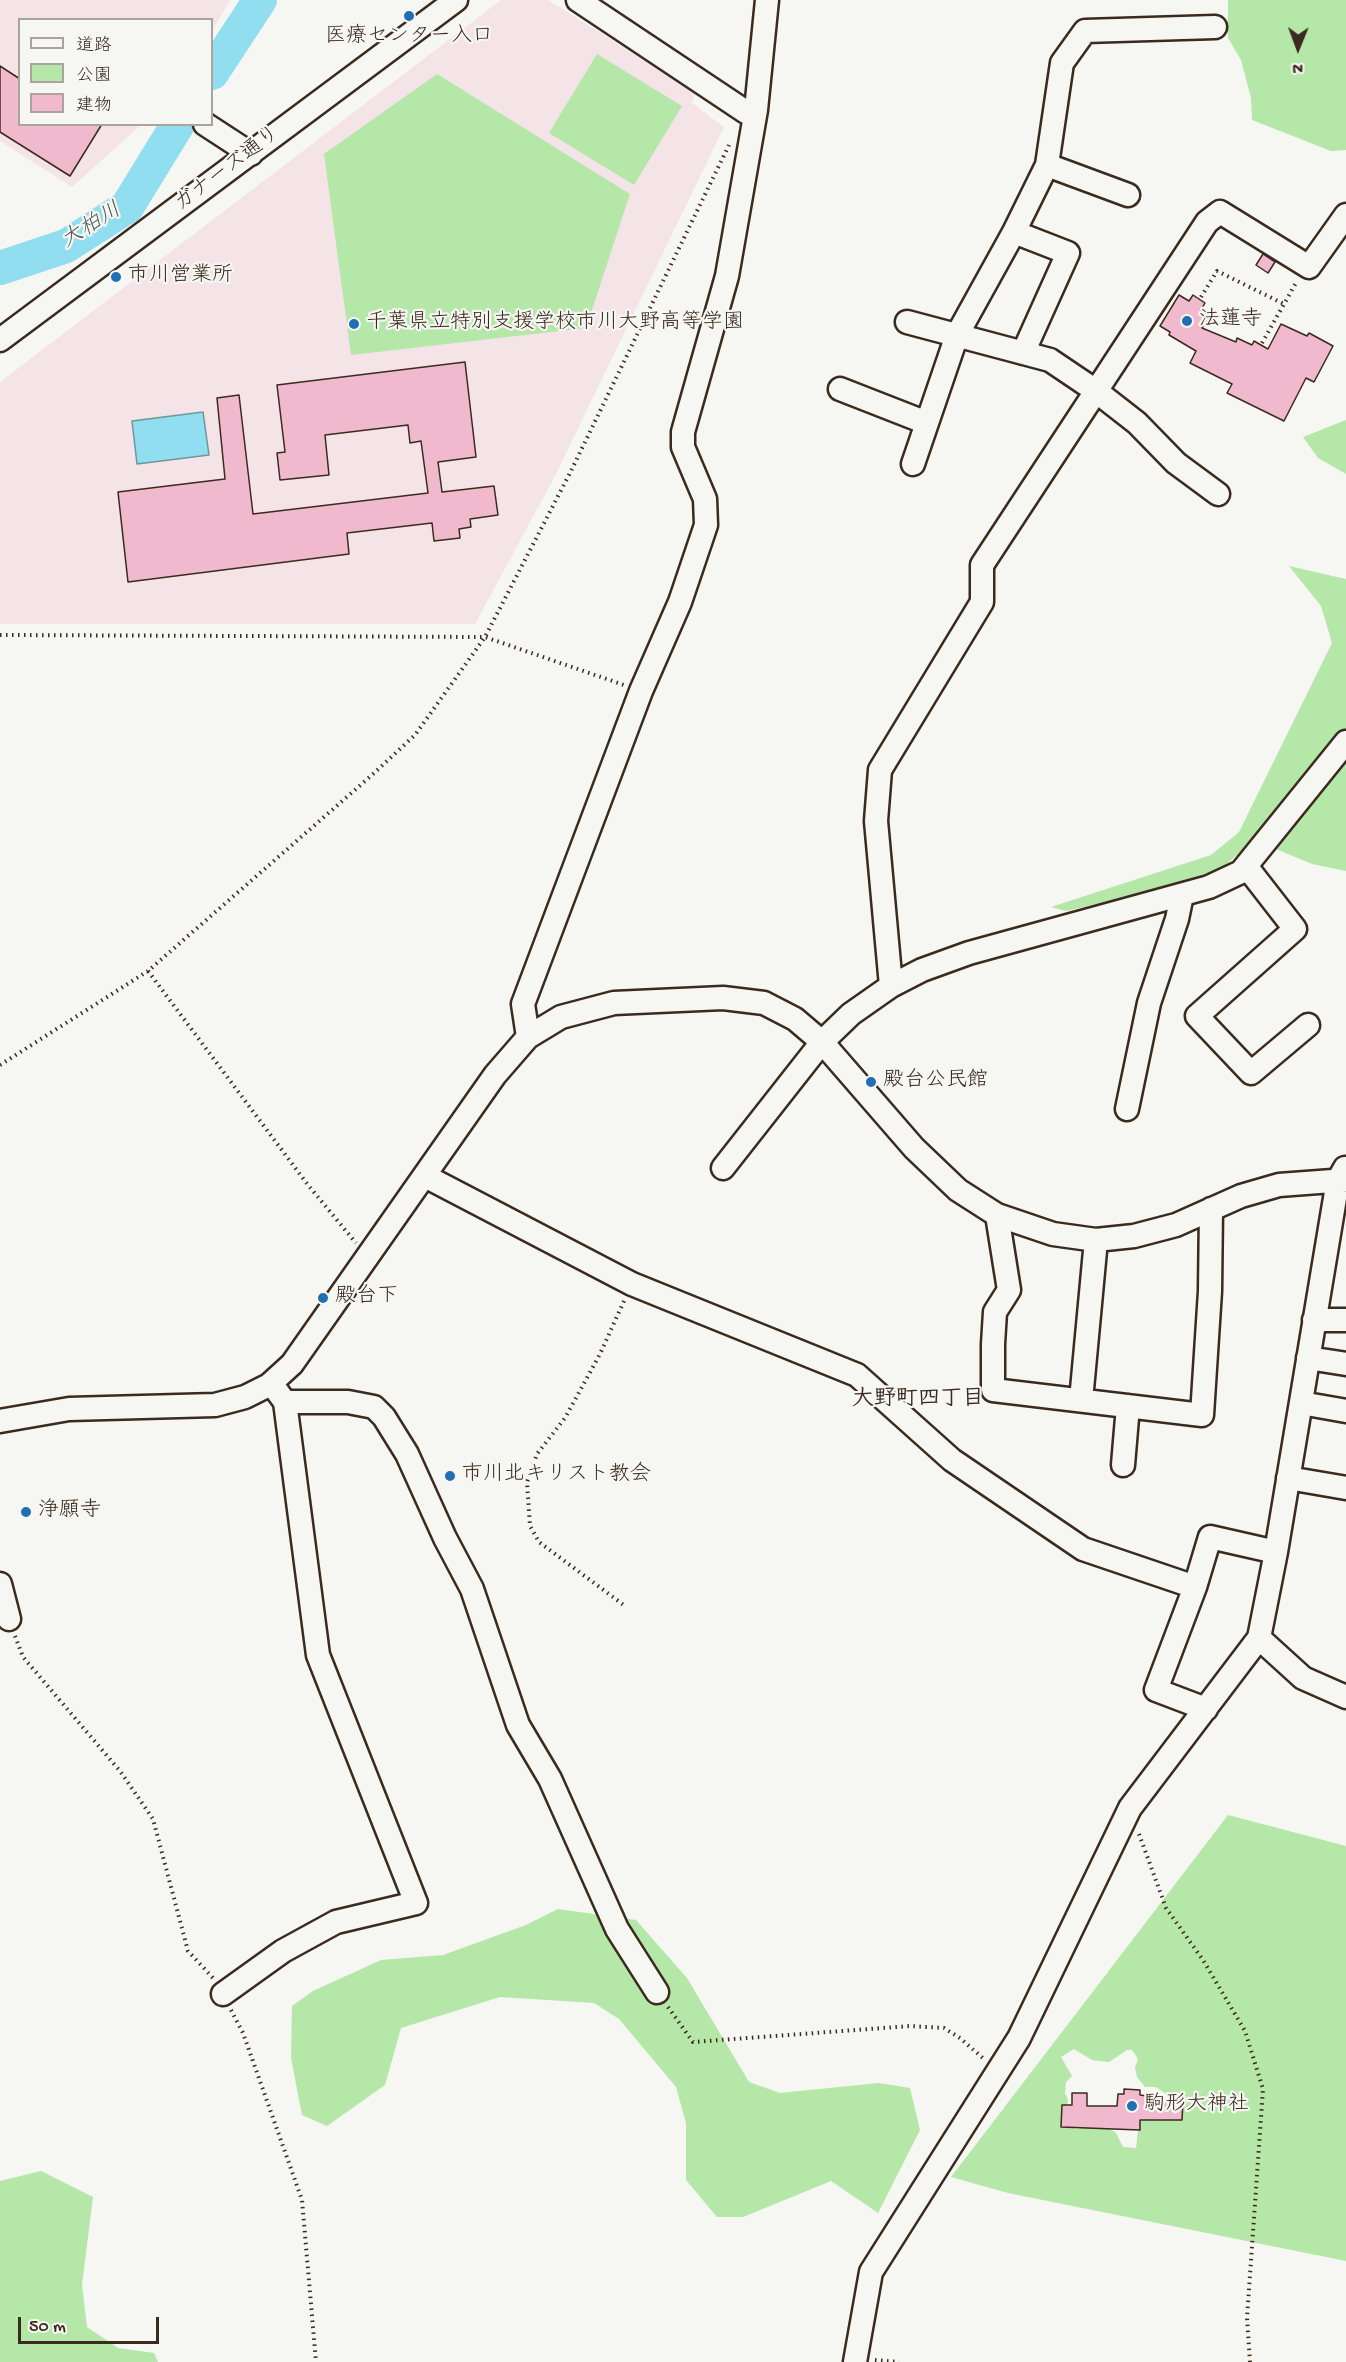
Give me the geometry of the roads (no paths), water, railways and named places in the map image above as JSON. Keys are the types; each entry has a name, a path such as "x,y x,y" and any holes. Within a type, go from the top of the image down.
{"street":[{"name":"ガナーズ通り","path":"0,340 456,0"},
{"path":"578,0 746,112 756,110"},
{"path":"528,1037 523,1004 641,691 680,602 706,525 705,499 683,447 682,432 727,276 756,110 767,0"},
{"path":"913,464 957,335 1014,232 1047,165 1062,63 1085,31 1215,27"},
{"path":"214,130 251,154"},
{"path":"1047,165 1128,195"},
{"path":"891,986 876,821 880,770 982,602 982,565 1207,222 1220,212 1309,267 1346,215"},
{"path":"1014,232 1068,253 1023,353"},
{"path":"907,322 1050,360 1096,391 1137,423 1176,464 1218,494"},
{"path":"840,389 927,423"},
{"path":"723,1168 822,1042 851,1014 891,986 922,970 969,953 1209,887 1241,872 1346,742"},
{"path":"1246,866 1295,929 1197,1016 1251,1073 1308,1025"},
{"path":"1126,1109 1149,1002 1177,919 1182,895"},
{"path":"0,1421 69,1409 215,1405 245,1397 272,1383 292,1364 495,1076 528,1037 561,1017 614,1003 723,998 764,1003 795,1019 822,1042 914,1148 958,1190 997,1215 1053,1234 1096,1240 1134,1236 1176,1225 1241,1196 1279,1185 1343,1176 1314,1320 1276,1552 1259,1638 1130,1808 1019,2038 871,2272 855,2362"},
{"path":"425,1176 632,1284 857,1375 952,1460 1083,1549 1195,1587"},
{"path":"997,1215 1009,1290 996,1312 993,1390 1202,1415 1210,1291 1211,1209"},
{"path":"1082,1400 1096,1240"},
{"path":"1314,1320 1346,1320"},
{"path":"1308,1358 1346,1364"},
{"path":"223,1994 283,1951 336,1922 416,1903 318,1655 285,1402 272,1383"},
{"path":"285,1402 348,1402 374,1407 384,1417 407,1454 445,1538 472,1589 518,1725 550,1779 617,1929 657,1992"},
{"path":"1301,1403 1346,1411"},
{"path":"1123,1465 1128,1406"},
{"path":"1288,1478 1346,1488"},
{"path":"1206,1708 1156,1690 1195,1587 1210,1537 1276,1552"},
{"path":"0,1584 9,1619"},
{"path":"1259,1638 1303,1678 1346,1697"}],"water":[{"path":"203,412 209,455 137,464 132,421"}],"waterway":[{"name":"大柏川","path":"213,71 260,0"},
{"name":"大柏川","path":"0,268 66,246 127,207 177,126"}],"place":[{"name":"医療センター入口","path":"409,16"},
{"name":"市川営業所","path":"116,277"},
{"name":"法蓮寺","path":"1187,321"},
{"name":"千葉県立特別支援学校市川大野高等学園","path":"354,324"},
{"name":"殿台公民館","path":"871,1082"},
{"name":"殿台下","path":"323,1298"},
{"name":"市川北キリスト教会","path":"450,1476"},
{"name":"浄願寺","path":"26,1512"},
{"name":"駒形大神社","path":"1132,2106"}],"district":[{"name":"大野町四丁目","path":"918,1401"}]}
